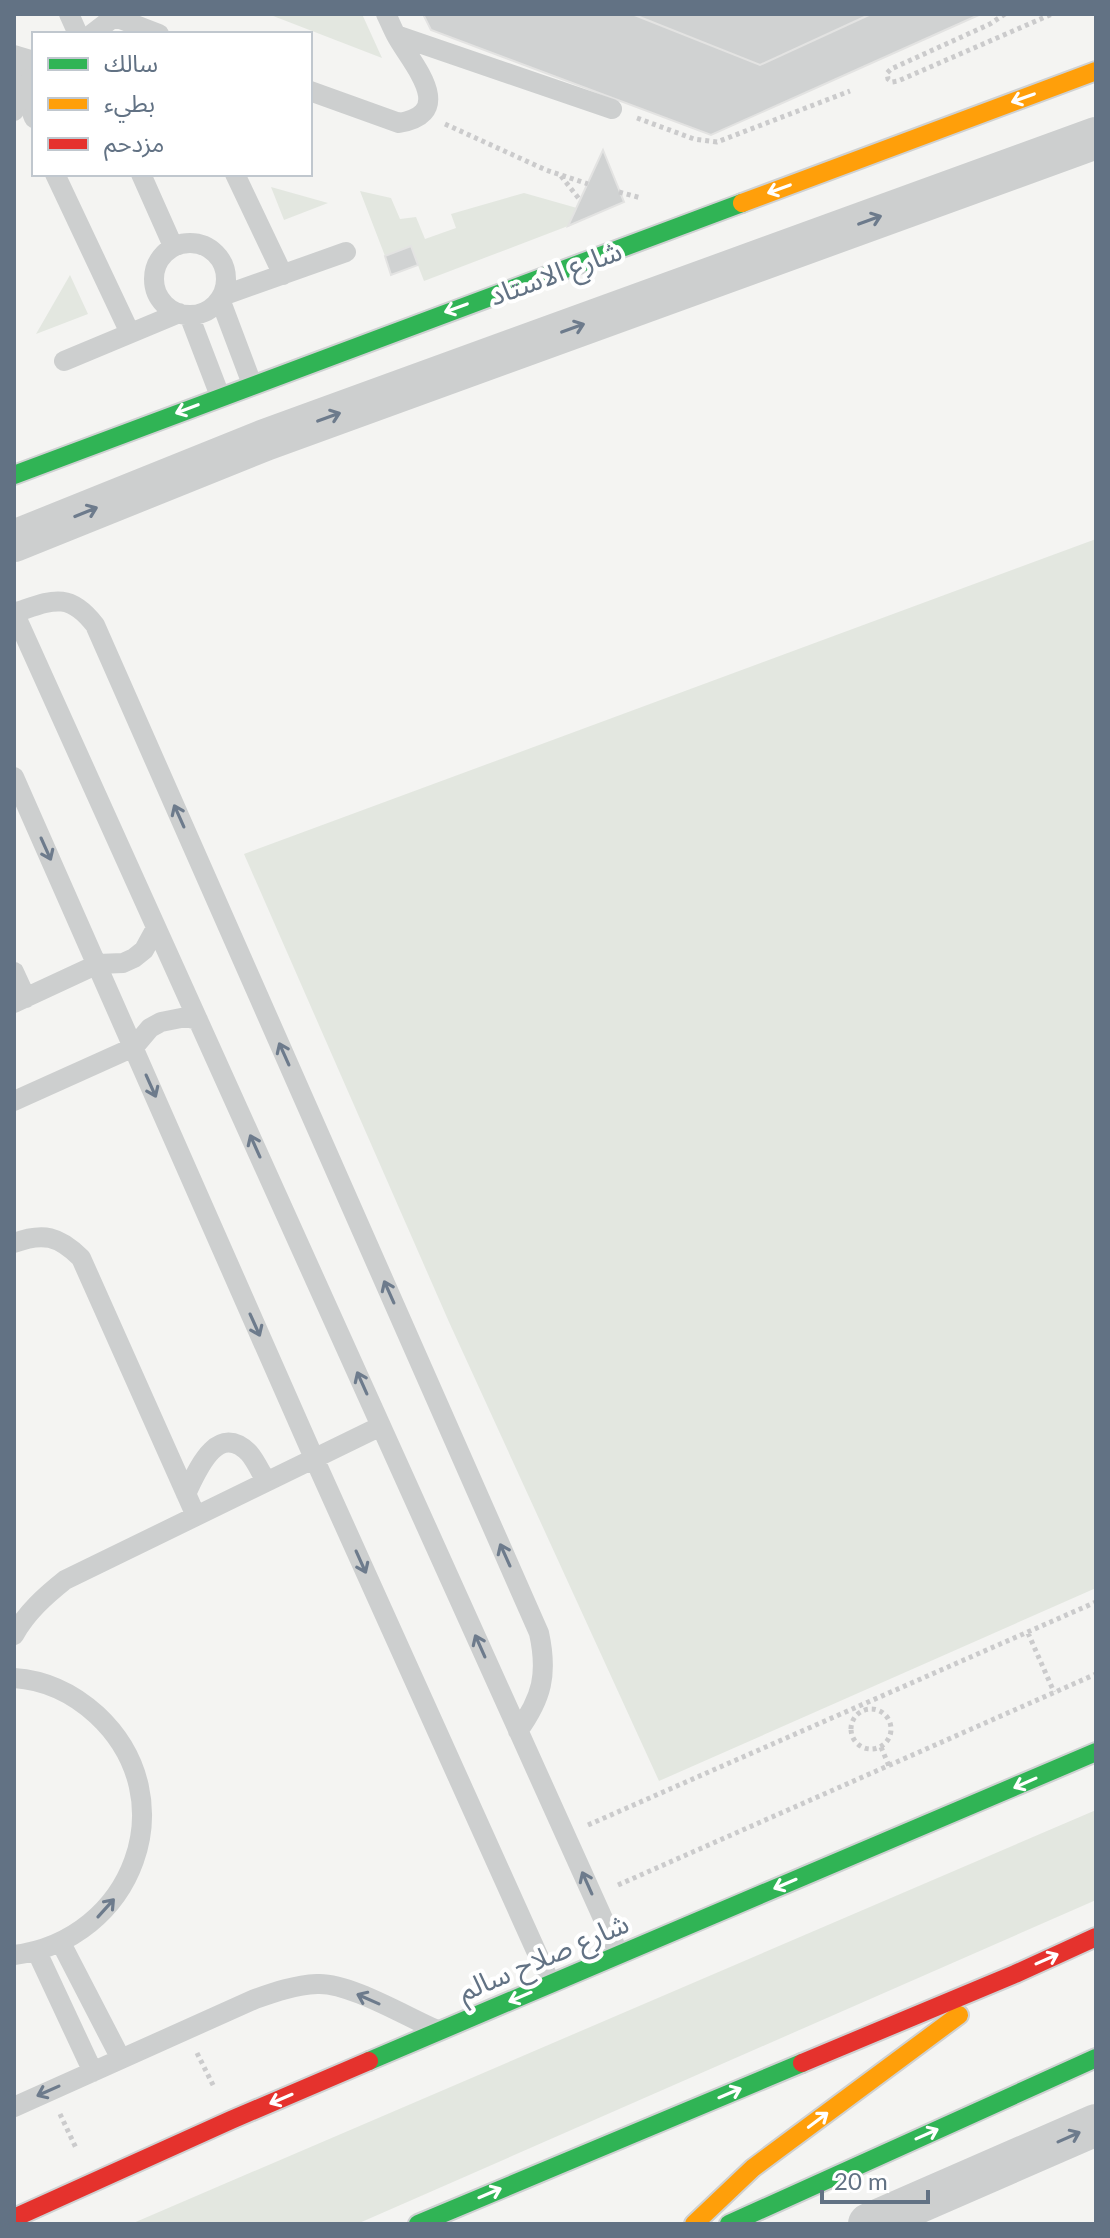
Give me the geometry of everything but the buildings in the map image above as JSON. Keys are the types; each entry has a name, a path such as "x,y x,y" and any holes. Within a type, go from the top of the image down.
{"main road":[{"name":"شارع الاستاد","path":"14,475 1096,71"},
{"name":"شارع صلاح سالم","path":"14,2218 231,2120 1096,1752"},
{"path":"418,2224 1015,1974 1096,1937"},
{"path":"694,2224 753,2168 1015,1974"},
{"path":"729,2224 1096,2058"}],"street":[{"path":"14,541 265,440 1096,138"},
{"path":"869,2224 1096,2125"}],"lane":[{"path":"312,92 399,123 411,121 422,114 428,104 428,91 386,14"},
{"path":"95,32 116,16 157,32"},
{"path":"396,35 612,109"},
{"path":"14,66 32,113"},
{"path":"14,111 32,78"},
{"path":"56,176 130,333"},
{"path":"142,176 173,246"},
{"path":"236,176 283,275"},
{"path":"220,396 184,314 166,306 158,295 154,281 156,268 162,255 173,246 199,244 221,258 226,271 226,284 221,298 252,384"},
{"path":"64,361 130,333 211,308 221,298 346,252"},
{"path":"518,1731 534,1708 542,1684 544,1658 539,1633 95,625 83,610 71,603 55,600 14,612 518,1731 619,1954"},
{"path":"14,777 314,1458 551,1984"},
{"path":"14,972 20,1000 98,964 123,963 134,958 144,950 156,928"},
{"path":"14,1101 134,1047 141,1036 161,1022 186,1017 198,1020"},
{"path":"14,1243 32,1236 51,1238 68,1245 81,1258 196,1516"},
{"path":"14,1635 41,1599 65,1580 381,1426"},
{"path":"186,1494 209,1451 223,1444 238,1445 250,1454 266,1481"},
{"path":"14,1678 55,1687 84,1703 107,1725 120,1742 137,1781 142,1813 139,1845 128,1876 112,1903 61,1943 37,1952 14,1955"},
{"path":"61,1943 121,2059"},
{"path":"37,1952 93,2072"},
{"path":"14,2107 255,1999 290,1988 320,1984 346,1989 439,2031"}],"path":[{"path":"1005,14 990,24 891,69 887,73 888,79 898,81 1052,14"},
{"path":"612,109 694,139 717,142 850,91"},
{"path":"449,126 560,175 588,184"},
{"path":"560,175 580,200"},
{"path":"565,1835 860,1709 1096,1602"},
{"path":"1028,1633 1054,1692"},
{"path":"593,1896 1096,1674"},
{"path":"860,1709 881,1711 889,1719 891,1729 881,1747 870,1749 860,1746 853,1739 850,1728 860,1709"},
{"path":"881,1747 889,1766"},
{"path":"185,2031 231,2120"},
{"path":"49,2091 93,2184"}],"shaded area":[{"path":"268,14 362,14 382,58"},
{"path":"271,187 328,203 284,220"},
{"path":"360,191 391,198 400,219 416,217 425,239 456,228 451,214 524,193 577,208 568,226 424,281 411,247 385,256"},
{"path":"70,275 88,314 36,334"},
{"path":"1096,539 1096,1588 659,1781 449,1322 244,854"},
{"path":"1096,1810 1096,1900 357,2224 131,2224"}],"traffic: fast":[{"path":"14,475 742,203"},
{"path":"369,2061 1096,1752"},
{"path":"729,2224 1096,2058"},
{"path":"418,2224 802,2063"}],"traffic: slow":[{"path":"742,203 1096,71"},
{"path":"694,2224 753,2168 959,2015"}],"traffic: jam":[{"path":"802,2063 1096,1937"},
{"path":"14,2218 369,2061"}]}
